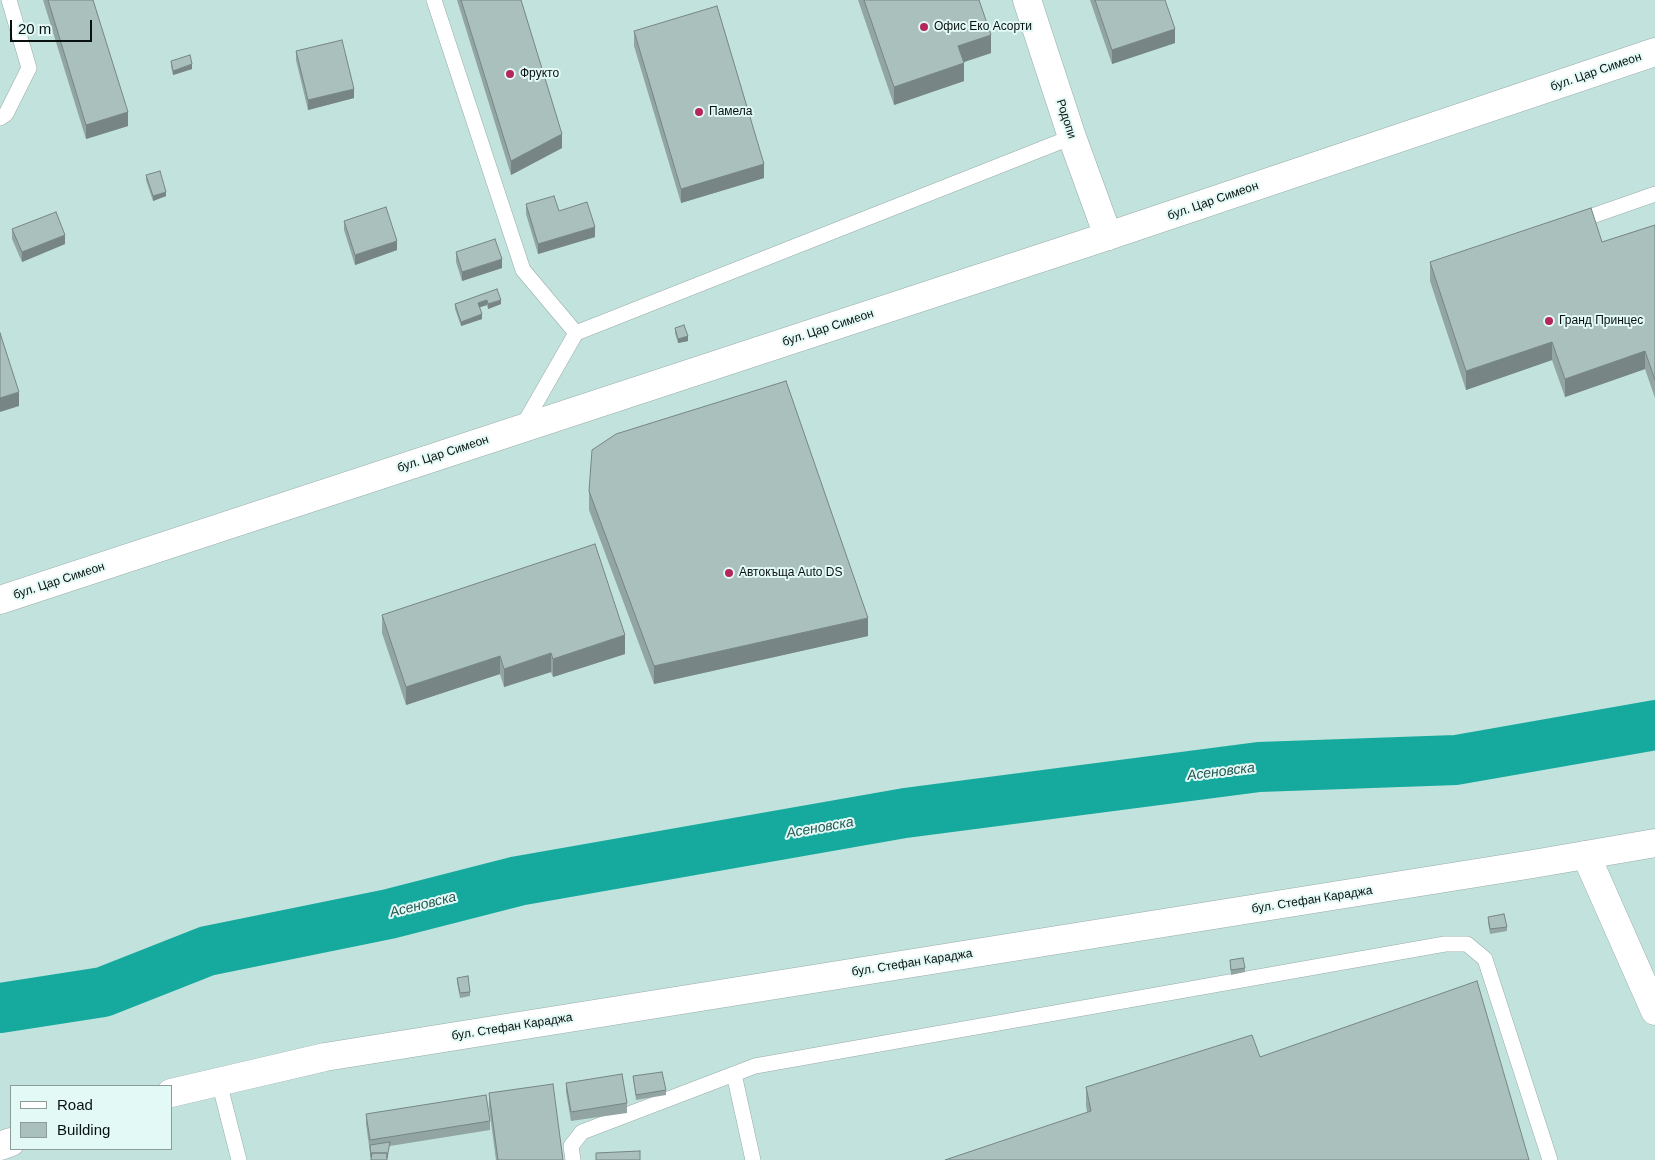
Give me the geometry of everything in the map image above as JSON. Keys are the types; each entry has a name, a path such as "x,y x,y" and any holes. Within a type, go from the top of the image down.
{"main road":[{"name":"Родопи","path":"1027,0 1072,137 1108,236"},
{"name":"бул. Цар Симеон","path":"0,600 1108,236 1655,52"},
{"name":"бул. Стефан Караджа","path":"172,1093 325,1057 1655,843"},
{"path":"1586,855 1655,1011"}],"lane":[{"path":"0,118 6,114 29,68 10,0"},
{"path":"434,0 523,270 576,333"},
{"path":"522,429 576,333 1072,137"},
{"path":"1564,225 1655,194"},
{"path":"573,1160 571,1146 582,1132 755,1066 1445,944 1467,944 1485,959 1550,1160"},
{"path":"734,1074 753,1160"},
{"path":"219,1082 239,1160"}],"shaded area":[{"path":"0,0 1655,0 1655,1160 0,1160"}],"building":[{"path":"48,0 93,0 128,112 86,125"},
{"name":"Фрукто","path":"461,0 521,0 562,134 511,161"},
{"name":"Офис Еко Асорти","path":"864,0 979,0 991,35 958,46 964,63 894,87"},
{"path":"1095,0 1165,0 1175,29 1112,50"},
{"name":"Памела","path":"717,6 764,164 681,189 634,31"},
{"path":"342,40 354,89 308,100 296,51"},
{"path":"190,55 192,64 173,71 171,61"},
{"path":"160,171 166,192 153,196 146,175"},
{"path":"554,196 559,211 587,202 595,227 538,244 526,204"},
{"path":"386,207 397,241 355,255 344,221"},
{"name":"Гранд Принцес","path":"1591,208 1602,242 1655,225 1655,380 1645,351 1565,379 1552,342 1466,371 1430,262"},
{"path":"56,212 65,235 22,252 12,229"},
{"path":"495,239 502,259 462,272 456,252"},
{"path":"497,289 501,300 488,304 487,300 478,303 482,314 461,322 455,304"},
{"path":"684,325 688,336 678,339 675,328"},
{"path":"0,333 19,392 0,398"},
{"name":"Автокъща Auto DS","path":"786,381 868,618 654,666 589,491 592,450 616,434"},
{"path":"595,544 625,635 553,659 551,653 504,669 500,656 406,687 382,615"},
{"path":"1504,914 1507,927 1490,929 1488,917"},
{"path":"1243,958 1245,968 1231,970 1230,960"},
{"path":"468,976 470,992 460,993 457,978"},
{"path":"1477,981 1529,1160 945,1160 1091,1111 1086,1087 1252,1035 1260,1057"},
{"path":"662,1072 666,1090 636,1095 633,1076"},
{"path":"622,1074 627,1103 571,1112 566,1083"},
{"path":"553,1084 563,1160 498,1160 489,1093"},
{"path":"486,1095 490,1121 370,1140 366,1114"},
{"path":"390,1142 387,1158 387,1153 372,1153 371,1157 370,1145"},
{"path":"640,1151 640,1160 596,1160 596,1153"},
{"path":"372,1153 387,1153 387,1160 371,1160"}],"waterway":[{"name":"Асеновска","path":"0,1008 103,992 207,951 389,914 518,881 905,813 1259,767 1456,760 1655,725"}],"place":[{"name":"Офис Еко Асорти","path":"924,27"},
{"name":"Фрукто","path":"510,74"},
{"name":"Памела","path":"699,112"},
{"name":"Гранд Принцес","path":"1549,321"},
{"name":"Автокъща Auto DS","path":"729,573"}]}
